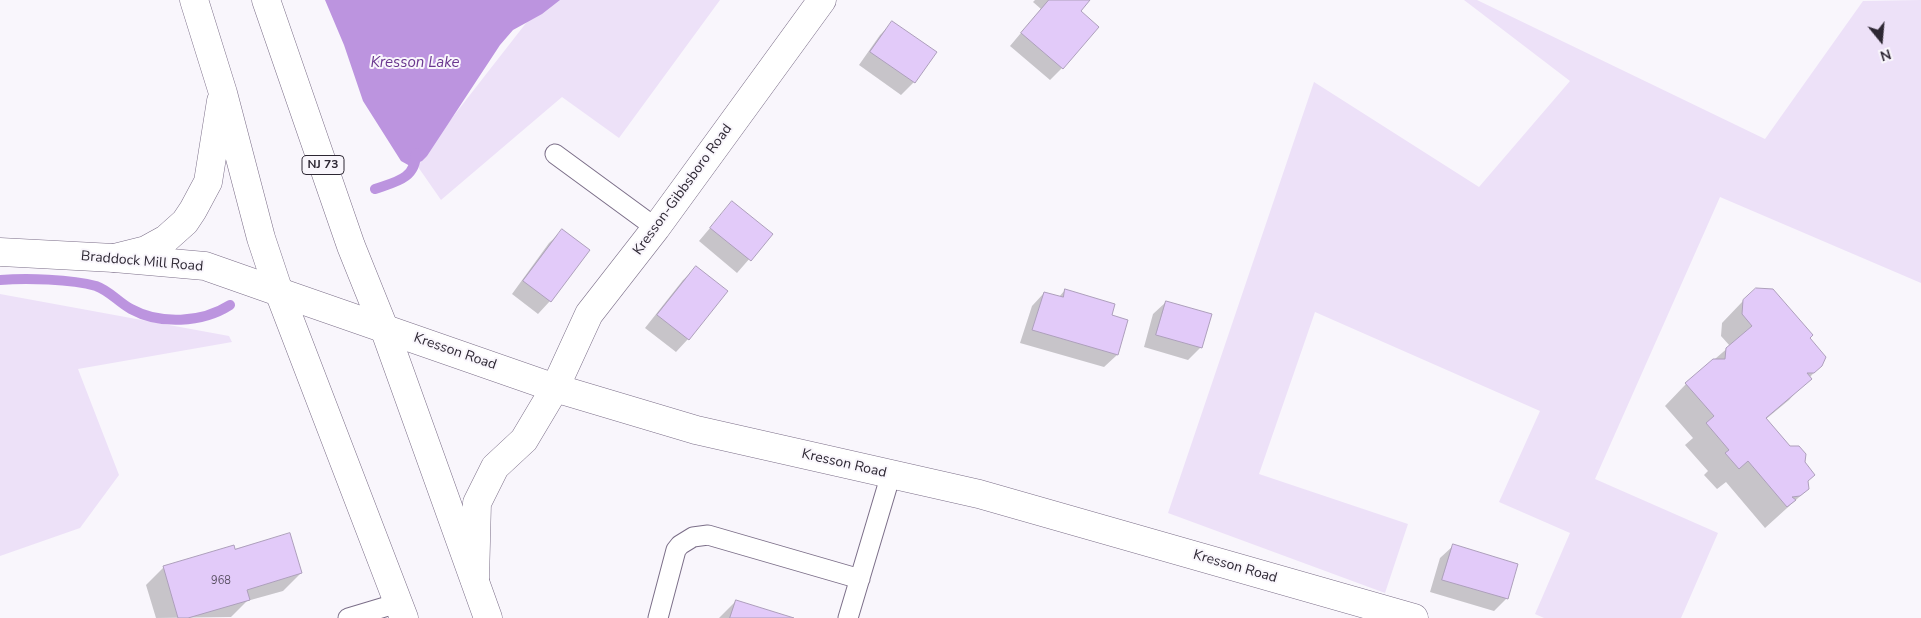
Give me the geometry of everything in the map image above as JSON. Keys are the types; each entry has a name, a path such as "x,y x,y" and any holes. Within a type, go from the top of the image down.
{"main road":[{"path":"194,0 223,93 261,238 279,292 401,611"},
{"name":"NJ 73","path":"266,0 351,246 384,328 488,618"},
{"name":"Kresson-Gibbsboro Road","path":"474,583 477,503 495,467 524,440 556,388 589,314 656,228 822,0"},
{"path":"114,258 146,250 166,239 185,222 193,210 208,182 223,93"},
{"name":"Braddock Mill Road","path":"0,252 114,258 205,266 279,292"},
{"name":"Kresson Road","path":"279,292 556,388 696,430 979,494 1414,618"}],"lane":[{"path":"555,154 656,228"},
{"path":"848,618 891,474"},
{"path":"658,618 676,550 687,539 695,536 708,535 860,579"},
{"path":"348,618 401,611"}],"shaded area":[{"path":"544,0 720,0 619,138 562,97 441,200 416,164"},
{"path":"1464,0 1477,0 1765,139 1863,1 1921,0 1921,283 1720,197 1595,479 1718,533 1681,618 1544,618 1535,614 1570,533 1499,502 1540,411 1315,312 1259,474 1408,524 1385,593 1168,513 1314,82 1479,187 1570,81"},
{"path":"0,294 229,336 232,342 78,369 119,475 80,528 0,556"}],"water":[{"name":"Kresson Lake","path":"325,0 560,0 542,14 513,30 500,45 427,156 422,161 410,166 401,161 363,101 344,45"}],"building":[{"path":"1049,0 1090,0 1081,11 1099,27 1063,69 1021,33"},
{"path":"892,21 937,52 915,83 870,52"},
{"path":"732,201 773,234 751,261 710,228"},
{"path":"562,229 590,250 551,302 523,281"},
{"path":"696,266 728,291 689,340 657,315"},
{"path":"1756,288 1773,289 1813,335 1810,338 1826,357 1822,366 1814,373 1807,373 1812,379 1766,418 1790,446 1799,446 1806,454 1805,462 1815,475 1808,481 1809,489 1800,496 1792,497 1796,500 1787,507 1748,461 1739,469 1725,453 1729,450 1706,423 1714,416 1685,383 1713,359 1725,359 1726,348 1752,326 1742,314 1743,300"},
{"path":"1065,289 1115,304 1112,315 1128,320 1118,355 1032,330 1044,292 1063,297"},
{"path":"1166,301 1212,314 1202,348 1156,335"},
{"path":"290,533 302,573 247,590 250,600 188,618 178,618 163,566 234,545 235,549"},
{"path":"1453,544 1518,564 1508,599 1442,580"},
{"path":"736,600 794,618 730,618"}],"waterway":[{"path":"375,189 397,181 408,174 415,162 416,153"},
{"path":"0,280 48,280 96,286 131,309 155,318 168,320 181,320 207,315 230,305"}]}
